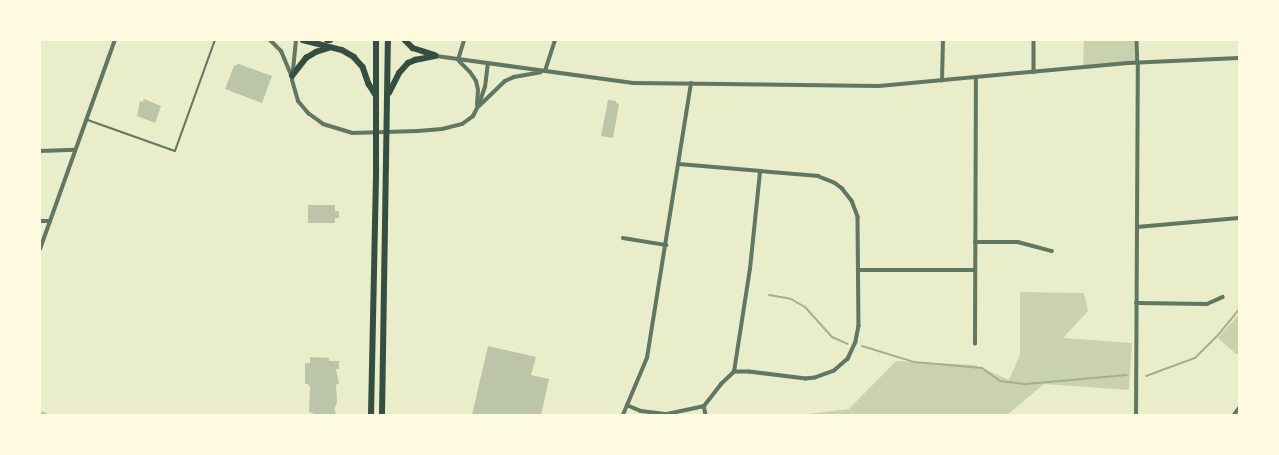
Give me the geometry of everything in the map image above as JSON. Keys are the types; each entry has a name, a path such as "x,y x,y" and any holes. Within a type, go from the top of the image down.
{"highway":[{"path":"303,40 346,52 358,60 376,95"},
{"path":"371,415 376,40"},
{"path":"382,415 388,40"},
{"path":"405,40 413,48 436,56"},
{"path":"292,76 306,58 316,52 329,48"},
{"path":"387,97 393,83 404,66 415,60 436,56"}],"street":[{"path":"40,249 115,40"},
{"path":"270,40 282,51 292,76 295,96 304,109 323,124 352,133 418,132 453,127 469,119 505,81 514,77 545,71"},
{"path":"292,76 296,40"},
{"path":"458,60 464,40"},
{"path":"545,71 555,40"},
{"path":"942,81 943,40"},
{"path":"1034,40 1034,72"},
{"path":"1136,415 1137,40"},
{"path":"436,56 625,82 879,86 1138,63 1239,58"},
{"path":"458,60 470,72 476,81 478,90 476,110"},
{"path":"476,110 485,87 488,64"},
{"path":"975,344 976,78"},
{"path":"623,415 647,358 691,84"},
{"path":"40,151 75,150"},
{"path":"679,164 818,176 842,188 852,201 858,217 858,334 853,351 841,365 825,375 806,379 749,372 734,372"},
{"path":"628,405 641,411 655,414 667,414 704,406 721,384 734,372 750,269 760,172"},
{"path":"1137,227 1239,218"},
{"path":"40,221 50,220"},
{"path":"623,238 666,245"},
{"path":"976,242 1018,242 1052,251"},
{"path":"858,270 975,270"},
{"path":"1136,303 1207,304 1222,296"},
{"path":"704,406 706,415"},
{"path":"1234,415 1239,408"}],"lane":[{"path":"86,119 175,151 215,40"}],"green space":[{"path":"1084,40 1137,40 1138,63 1083,67"},
{"path":"1020,292 1084,293 1088,311 1063,338 1132,343 1129,390 1044,384 1007,415 801,415 849,409 896,361 975,365 1009,380 1020,355"},
{"path":"1239,314 1239,354 1236,354 1218,338"}],"building":[{"path":"239,64 272,76 262,103 225,89 234,66"},
{"path":"144,99 161,106 155,123 137,116 140,101 143,102"},
{"path":"608,100 616,101 616,103 619,104 613,138 601,136"},
{"path":"308,205 335,205 335,211 339,211 339,218 335,218 335,223 308,223"},
{"path":"488,346 536,357 531,375 549,379 541,415 472,415"},
{"path":"310,357 329,358 329,361 339,361 339,369 336,369 339,383 336,385 337,402 334,410 336,413 334,415 313,415 313,413 309,412 310,388 308,384 305,384 305,363 310,363"},
{"path":"40,411 47,413 46,415 40,415"}],"waterway":[{"path":"769,295 791,299 805,307 832,337 848,344"},
{"path":"1146,376 1195,358 1219,334 1239,309"},
{"path":"862,346 914,362 982,368 1000,381 1026,384 1127,375"}]}
